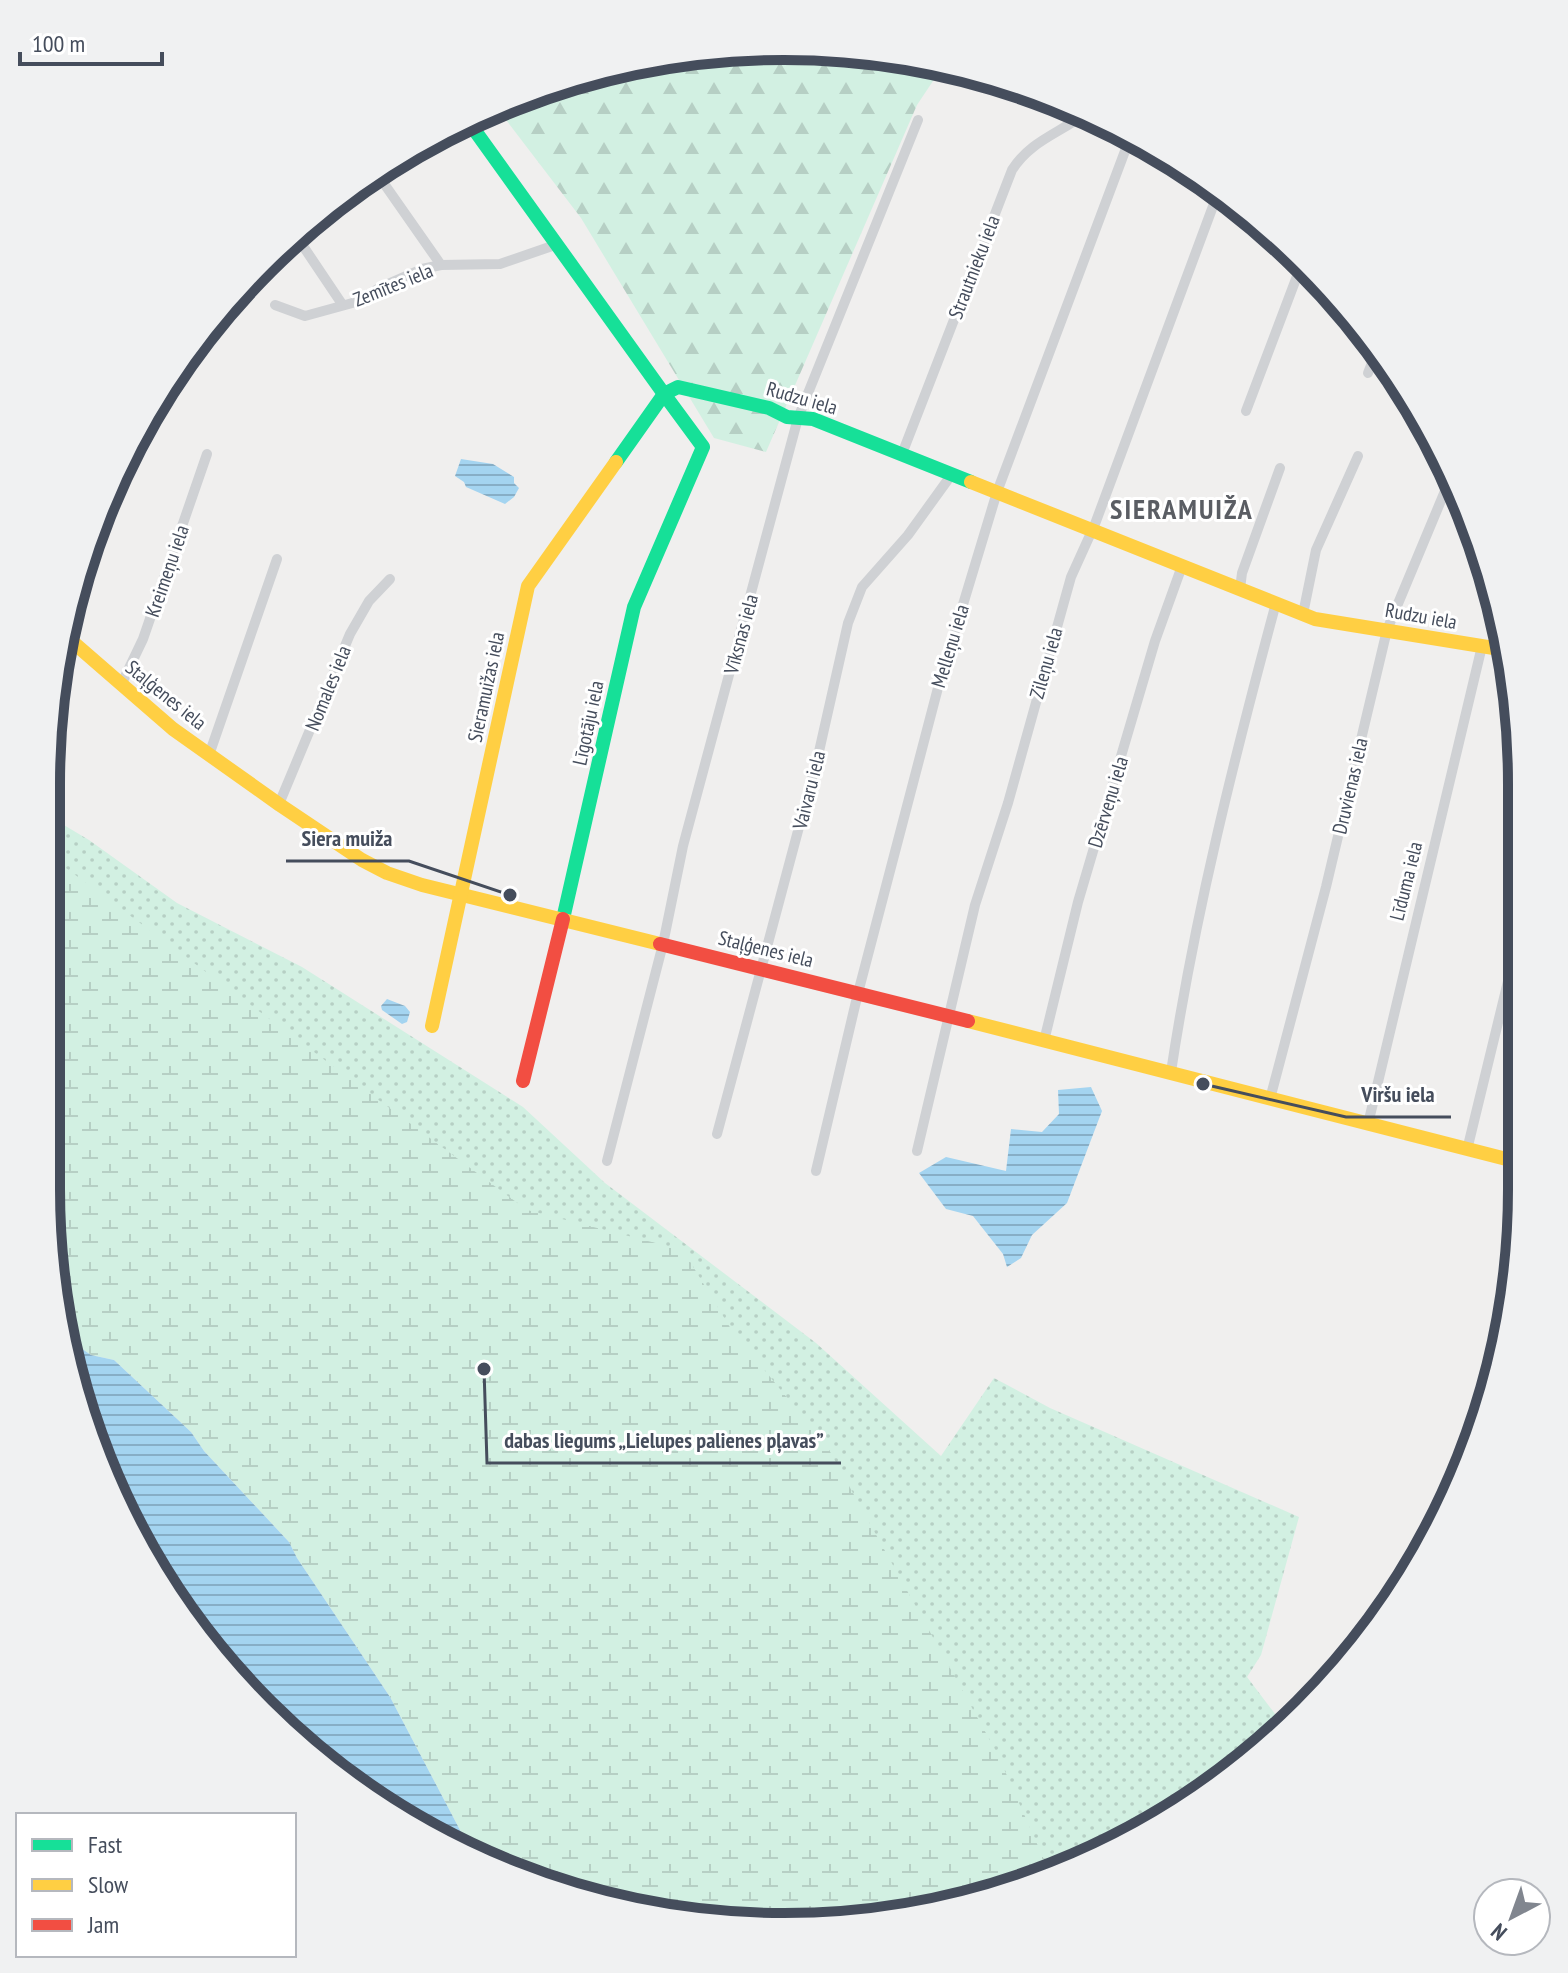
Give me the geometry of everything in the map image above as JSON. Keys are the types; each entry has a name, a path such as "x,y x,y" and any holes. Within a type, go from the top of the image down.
{"street":[{"name":"Vīksnas iela","path":"607,1161 663,944 683,846 798,418 918,120"},
{"name":"Strautnieku iela","path":"902,454 1012,170 1021,155 1032,146 1075,122"},
{"path":"475,130 664,394"},
{"name":"Melleņu iela","path":"816,1171 858,993 939,684 997,492 1127,147"},
{"path":"383,182 441,265"},
{"name":"Zileņu iela","path":"917,1151 975,905 1008,803 1071,577 1092,530 1214,202"},
{"name":"Zemītes iela","path":"275,305 305,316 356,302 406,276 441,265 500,264 558,244"},
{"path":"302,245 342,304"},
{"path":"1246,411 1298,274"},
{"path":"1368,373 1372,363"},
{"name":"Rudzu iela","path":"664,394 678,387 769,408 787,417 813,419 1315,619 1495,648"},
{"name":"Sieramuižas iela","path":"432,1026 528,586 664,394"},
{"name":"Līgotāju iela","path":"523,1081 564,919 634,607 703,447 664,394"},
{"name":"Kreimeņu iela","path":"121,685 143,639 207,454"},
{"path":"1303,614 1316,550 1358,456"},
{"path":"1240,589 1242,573 1280,468"},
{"name":"Vaivaru iela","path":"717,1134 853,611 862,587 908,535 952,474"},
{"name":"Druvienas iela","path":"1270,1099 1326,887 1387,630 1445,490"},
{"path":"209,755 277,559"},
{"name":"Dzērveņu iela","path":"1044,1041 1078,902 1155,641 1182,566"},
{"name":"Nomales iela","path":"279,804 350,634 369,601 390,579"},
{"path":"1171,1072 1195,924 1235,755 1276,603"},
{"name":"Staļģenes iela","path":"74,643 173,729 362,860 387,873 422,885 1508,1158"},
{"name":"Līduma iela","path":"1368,1124 1482,646"},
{"path":"1467,1150 1508,981"}],"green space":[{"path":"784,60 831,62 879,66 936,77 917,105 766,452 714,438 581,218 504,117 551,98 597,85 689,66"},
{"path":"60,823 177,903 302,967 523,1107 605,1183 816,1343 941,1456 994,1378 1050,1408 1299,1517 1261,1655 1247,1677 1278,1718 1225,1763 1186,1791 1104,1838 1017,1875 925,1899 879,1907 784,1913 737,1911 643,1899 578,1883 61,1208"},
{"path":"60,864 527,1210 683,1250 731,1329 828,1448 997,1753 1046,1864 971,1888 879,1907 784,1913 737,1911 689,1907 597,1888 551,1875 464,1838 390,1697 289,1542 204,1451 191,1432 114,1360 91,1355 78,1346 66,1284 62,1236"}],"water":[{"path":"461,459 493,464 514,477 514,483 519,488 514,497 505,504 466,487 455,476"},
{"path":"387,999 405,1006 410,1012 407,1022 402,1024 382,1010 381,1006"},
{"path":"1091,1087 1102,1111 1067,1203 1032,1235 1021,1258 1007,1267 1003,1254 973,1216 946,1209 919,1173 946,1157 1006,1171 1011,1129 1042,1132 1059,1114 1058,1090"},
{"path":"78,1346 91,1355 114,1360 191,1432 204,1451 289,1542 390,1697 464,1838 422,1816 343,1763 272,1701 210,1630 157,1551 135,1509 98,1422"}],"traffic: fast":[{"path":"475,130 664,394 678,387 769,408 787,417 813,419 971,482"},
{"path":"563,919 634,607 703,447 664,394 616,462"}],"traffic: slow":[{"path":"432,1026 528,586 616,462"},
{"path":"971,482 1315,619 1495,648"},
{"path":"74,643 173,729 280,805 362,860 387,873 422,885 660,944"},
{"path":"968,1021 1508,1159"}],"traffic: jam":[{"path":"523,1081 563,919"},
{"path":"660,944 968,1021"}],"place":[{"name":"Siera muiža","path":"510,895"},
{"name":"Viršu iela","path":"1203,1084"},
{"name":"dabas liegums „Lielupes palienes pļavas”","path":"484,1369"}],"district":[{"name":"SIERAMUIŽA","path":"1182,508"}]}
